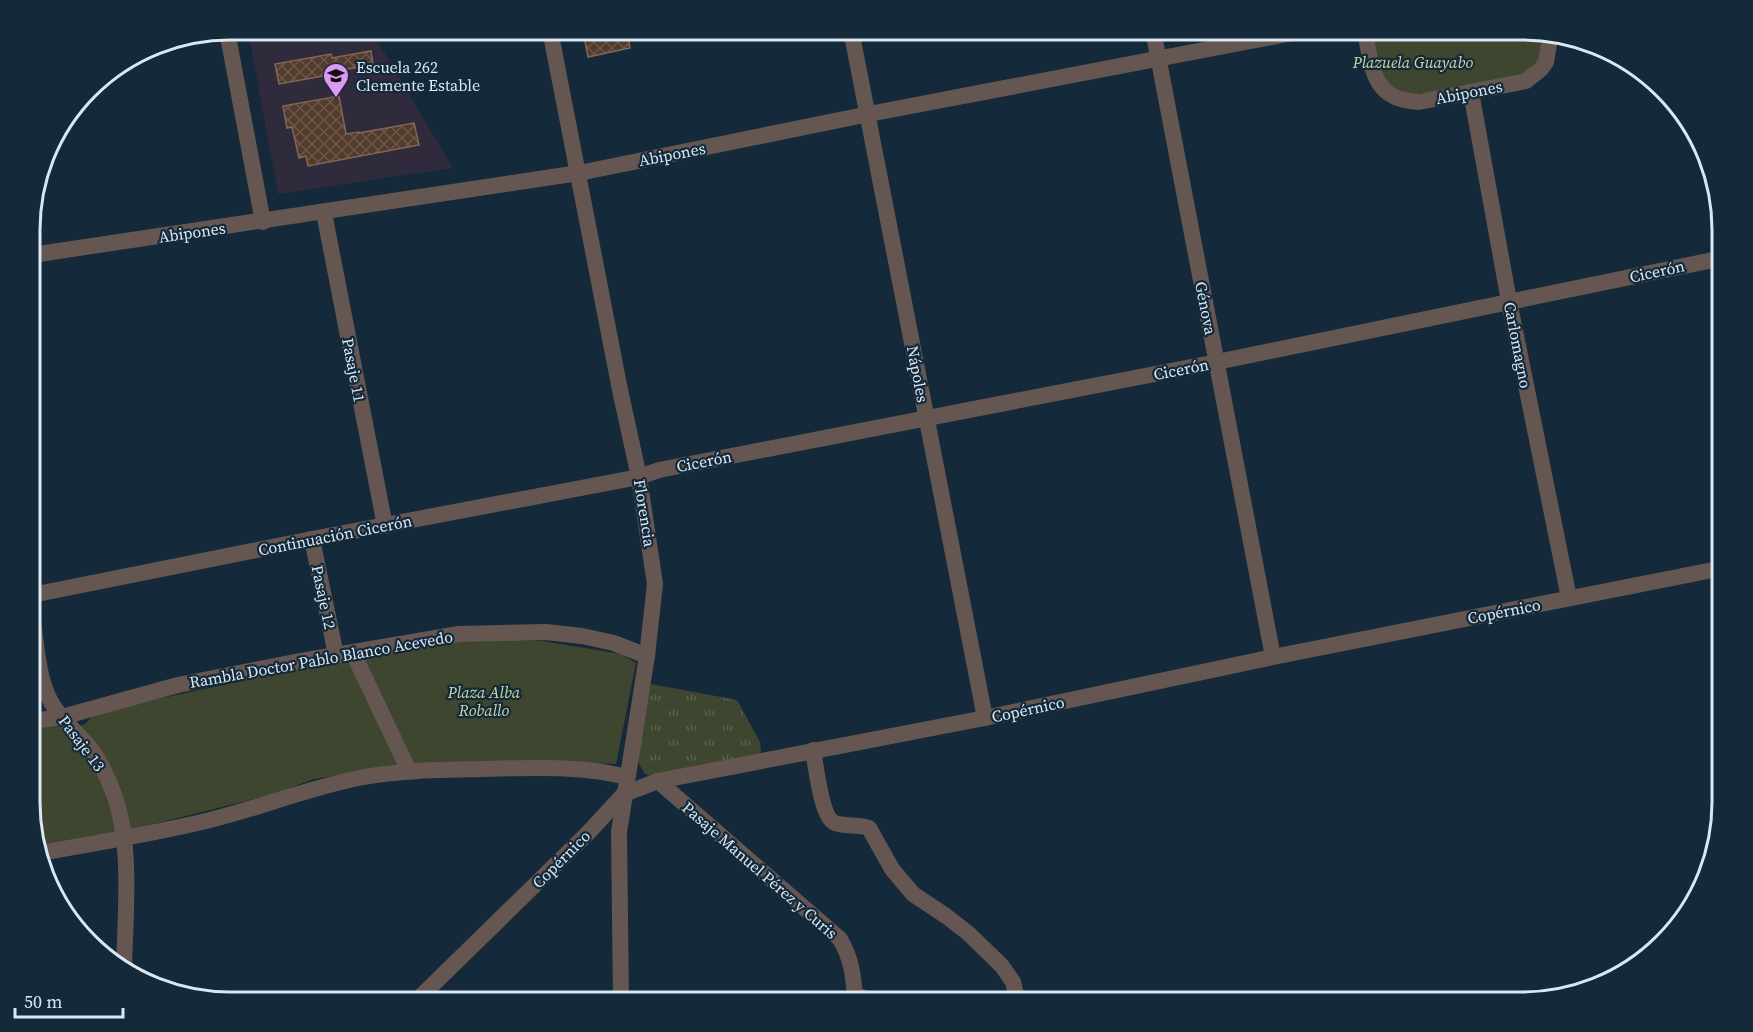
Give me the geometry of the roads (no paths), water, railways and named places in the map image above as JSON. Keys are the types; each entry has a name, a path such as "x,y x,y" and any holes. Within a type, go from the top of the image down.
{"street":[{"path":"229,40 263,222"},
{"name":"Florencia","path":"552,40 639,477 655,584 647,656 619,832 621,992"},
{"name":"Nápoles","path":"853,40 985,718"},
{"name":"Génova","path":"1155,40 1273,657"},
{"name":"Abipones","path":"40,254 579,173 869,114 1256,40"},
{"name":"Abipones","path":"1367,40 1373,76 1385,91 1391,95 1419,102 1526,81 1542,67 1548,53 1548,42"},
{"name":"Carlomagno","path":"1471,92 1509,301 1569,598"},
{"name":"Pasaje 11","path":"324,213 385,526"},
{"name":"Cicerón","path":"639,477 659,470 1217,362 1712,260"},
{"name":"Continuación Cicerón","path":"40,593 639,477"},
{"name":"Pasaje 12","path":"312,539 336,655"},
{"name":"Copérnico","path":"425,992 588,833 625,786 985,718 1273,657 1712,570"},
{"name":"Rambla Doctor Pablo Blanco Acevedo","path":"40,721 62,717 178,685 459,634 546,632 599,639 647,656"},
{"path":"353,653 409,771"},
{"name":"Pasaje 13","path":"40,662 43,680 54,706 100,763 115,795 125,838 124,958"},
{"path":"813,750 822,801 830,820 835,823 869,828 892,869 913,894 953,922 1002,966 1013,982 1015,991"},
{"path":"47,852 210,820 289,795 364,777 409,771 555,768 588,770 625,786"},
{"name":"Pasaje Manuel Pérez y Curis","path":"658,781 840,939 848,952 851,963 853,992"}],"place":[{"name":"Escuela 262 Clemente Estable","path":"336,99"}],"park label":[{"name":"Plazuela Guayabo","path":"1413,62"},
{"name":"Plaza Alba Roballo","path":"484,701"}]}
